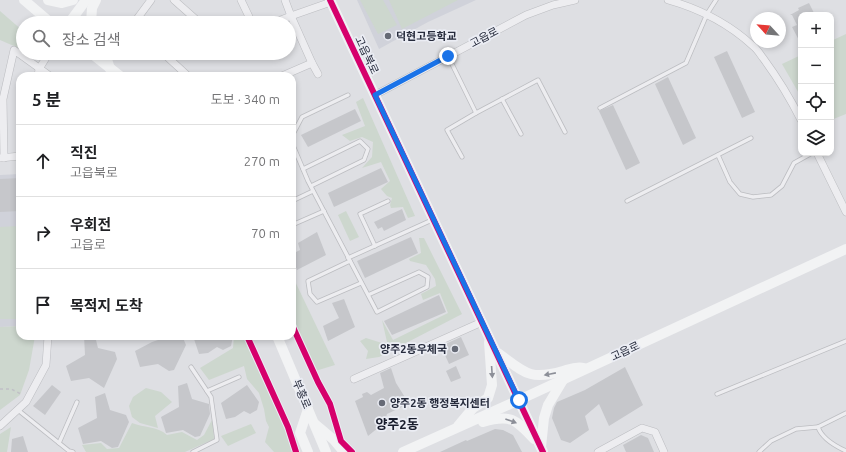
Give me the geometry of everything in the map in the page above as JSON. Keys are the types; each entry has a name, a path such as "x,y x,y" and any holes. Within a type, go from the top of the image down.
{"street":[{"path":"24,0 43,16"},
{"path":"48,0 62,3 73,0"},
{"path":"74,16 86,0"},
{"path":"91,16 92,8 96,0"},
{"path":"139,16 151,0"},
{"path":"174,0 192,16"},
{"path":"241,0 249,16"},
{"path":"285,0 291,16 330,1"},
{"name":"고읍로","path":"375,95 526,15 553,5 575,0"},
{"path":"668,0 690,6 707,14 754,46 772,70 798,115"},
{"name":"고읍북로","path":"330,1 542,449"},
{"path":"296,27 318,74"},
{"path":"16,52 14,50 4,99 2,158 16,156"},
{"path":"25,60 38,72 45,60"},
{"path":"99,60 114,72"},
{"path":"107,60 110,69"},
{"path":"171,60 185,72"},
{"path":"291,72 312,63"},
{"path":"818,156 846,212"},
{"name":"고읍로","path":"403,452 564,380 846,249"},
{"path":"354,379 482,322"},
{"path":"451,430 473,408 488,398 492,385 488,334"},
{"path":"0,426 28,399 46,365 48,340"},
{"name":"부흥로","path":"279,340 326,452"},
{"path":"496,351 521,370 534,376 549,375 578,366 588,368"},
{"path":"542,449 544,418 548,404 564,380"},
{"path":"308,409 300,433 308,452"},
{"path":"451,430 495,418 510,418 521,425 542,449"},
{"path":"313,422 334,440 344,452"},
{"path":"598,452 642,428 655,432 664,452"}],"lane":[{"path":"600,108 686,63 707,14 716,0"},
{"path":"448,56 476,113"},
{"path":"462,157 447,130 538,80 565,132"},
{"path":"296,128 302,117 348,95"},
{"path":"502,99 521,134"},
{"path":"627,201 751,138"},
{"path":"303,169 360,141 368,149 364,160 311,186"},
{"path":"296,152 313,192 377,312 427,287 428,277 419,272 368,295"},
{"path":"718,155 730,182 740,194 753,197 771,195 782,186 794,163 807,156"},
{"path":"296,199 313,192"},
{"path":"375,246 360,214 388,201"},
{"path":"296,223 324,211"},
{"path":"361,283 318,302 310,294 308,281 375,246 433,219"},
{"path":"717,394 846,340"},
{"path":"191,367 211,397 217,440 193,452"},
{"path":"207,391 239,377"},
{"path":"59,443 77,402"},
{"path":"18,410 69,451 73,452"},
{"path":"759,452 771,441 796,430 818,427 846,413"},
{"path":"818,427 820,432 833,446 846,452"}],"path":[{"path":"0,389 11,389 28,399"}],"shaded area":[{"name":"덕현고등학교","path":"357,0 476,0 428,22 379,49"},
{"path":"360,0 383,0 397,25 378,34"},
{"path":"389,0 458,0 402,29"},
{"path":"0,11 16,25 16,47 0,40"},
{"path":"846,34 846,114 834,119 834,48 834,40"},
{"path":"798,56 798,92 782,64"},
{"path":"363,98 415,216 408,218 403,207 391,208 390,205 392,198 387,196 381,189 390,181 381,162 362,168 372,157 373,142 362,137 350,141 342,135 365,126 356,102"},
{"path":"16,174 16,326 0,327 0,175"},
{"path":"346,211 359,237 350,241 338,215"},
{"path":"16,226 16,319 0,319 0,227"},
{"path":"419,238 424,238 462,314 379,357 366,359 368,351 360,341 366,338 382,343 387,342 382,320 393,340 448,313 440,293 423,300 421,294 436,286 435,279 426,265 410,261 409,259 421,253"},
{"path":"296,283 335,365 312,372 296,337"},
{"path":"16,326 16,340 34,340 29,370 20,395 0,410 0,327"},
{"path":"234,340 247,340 281,412 293,452 274,452 265,442 269,427 259,393 247,379 244,366 209,380 200,368 233,348"},
{"path":"146,388 161,392 172,402 155,416 158,428 140,423 132,417 129,406 133,397"},
{"path":"213,418 214,439 185,452 86,452 82,445 101,443 107,449 119,448 132,423 159,430 167,435 182,432 197,440 204,435"},
{"path":"251,424 256,433 228,446 221,436"},
{"path":"11,427 7,452 0,452 0,434"}],"building":[{"path":"809,3 814,12 798,12 798,38 792,27 797,25 792,15 790,15 799,10 798,8"},
{"path":"727,51 755,112 742,118 714,57"},
{"path":"668,77 696,138 683,145 655,84"},
{"path":"613,105 640,163 626,170 599,111"},
{"path":"355,109 361,121 308,147 301,135"},
{"path":"381,168 388,182 334,207 328,193"},
{"path":"16,178 16,211 0,212 0,179"},
{"path":"402,209 406,220 384,231 382,227 378,229 374,222"},
{"path":"317,232 326,255 297,270 296,252 300,250 298,243"},
{"path":"411,237 418,253 365,278 357,261"},
{"path":"439,295 446,312 392,335 384,321"},
{"path":"344,299 355,327 328,341 323,326 339,318 332,303"},
{"name":"양주2동우체국","path":"461,337 469,355 449,364 441,346"},
{"path":"84,340 96,340 98,348 115,352 117,359 104,388 89,378 71,381 66,366 85,355"},
{"path":"158,340 184,340 186,345 174,370 169,371 158,364 140,367 135,351"},
{"path":"194,340 232,340 231,346 223,350 217,347 208,353 199,354"},
{"path":"456,366 461,378 451,382 446,371"},
{"path":"625,367 643,405 609,426 599,404 585,416 589,430 570,443 561,440 552,418 557,402 585,390"},
{"name":"양주2동 행정복지센터","path":"391,368 396,383 408,404 387,414 384,423 368,436 355,401 363,397 362,394 367,392 371,395 384,388 380,373"},
{"path":"187,383 192,399 209,404 210,414 200,436 195,437 183,430 166,433 161,417 179,407 178,386"},
{"path":"52,385 61,392 45,415 33,406"},
{"path":"247,385 259,402 257,410 250,414 244,411 235,417 226,419 221,403"},
{"path":"105,393 110,410 126,415 129,422 118,447 112,448 101,441 83,444 78,428 97,418 95,397"},
{"path":"495,429 503,430 513,435 522,452 440,452 466,440 467,441"},
{"path":"641,435 648,438 654,452 626,452 623,445"},
{"path":"23,436 28,452 11,452 12,439"}],"cycle path":[{"path":"330,0 543,452"},
{"path":"296,334 318,382 330,404 341,441 352,452"},
{"path":"249,340 288,427 296,452"}],"place":[{"name":"덕현고등학교","path":"388,36"},
{"name":"양주2동우체국","path":"455,349"},
{"name":"양주2동 행정복지센터","path":"382,403"}],"district":[{"name":"양주2동","path":"397,424"}],"route":[{"path":"448,56 375,95 519,400"}]}
